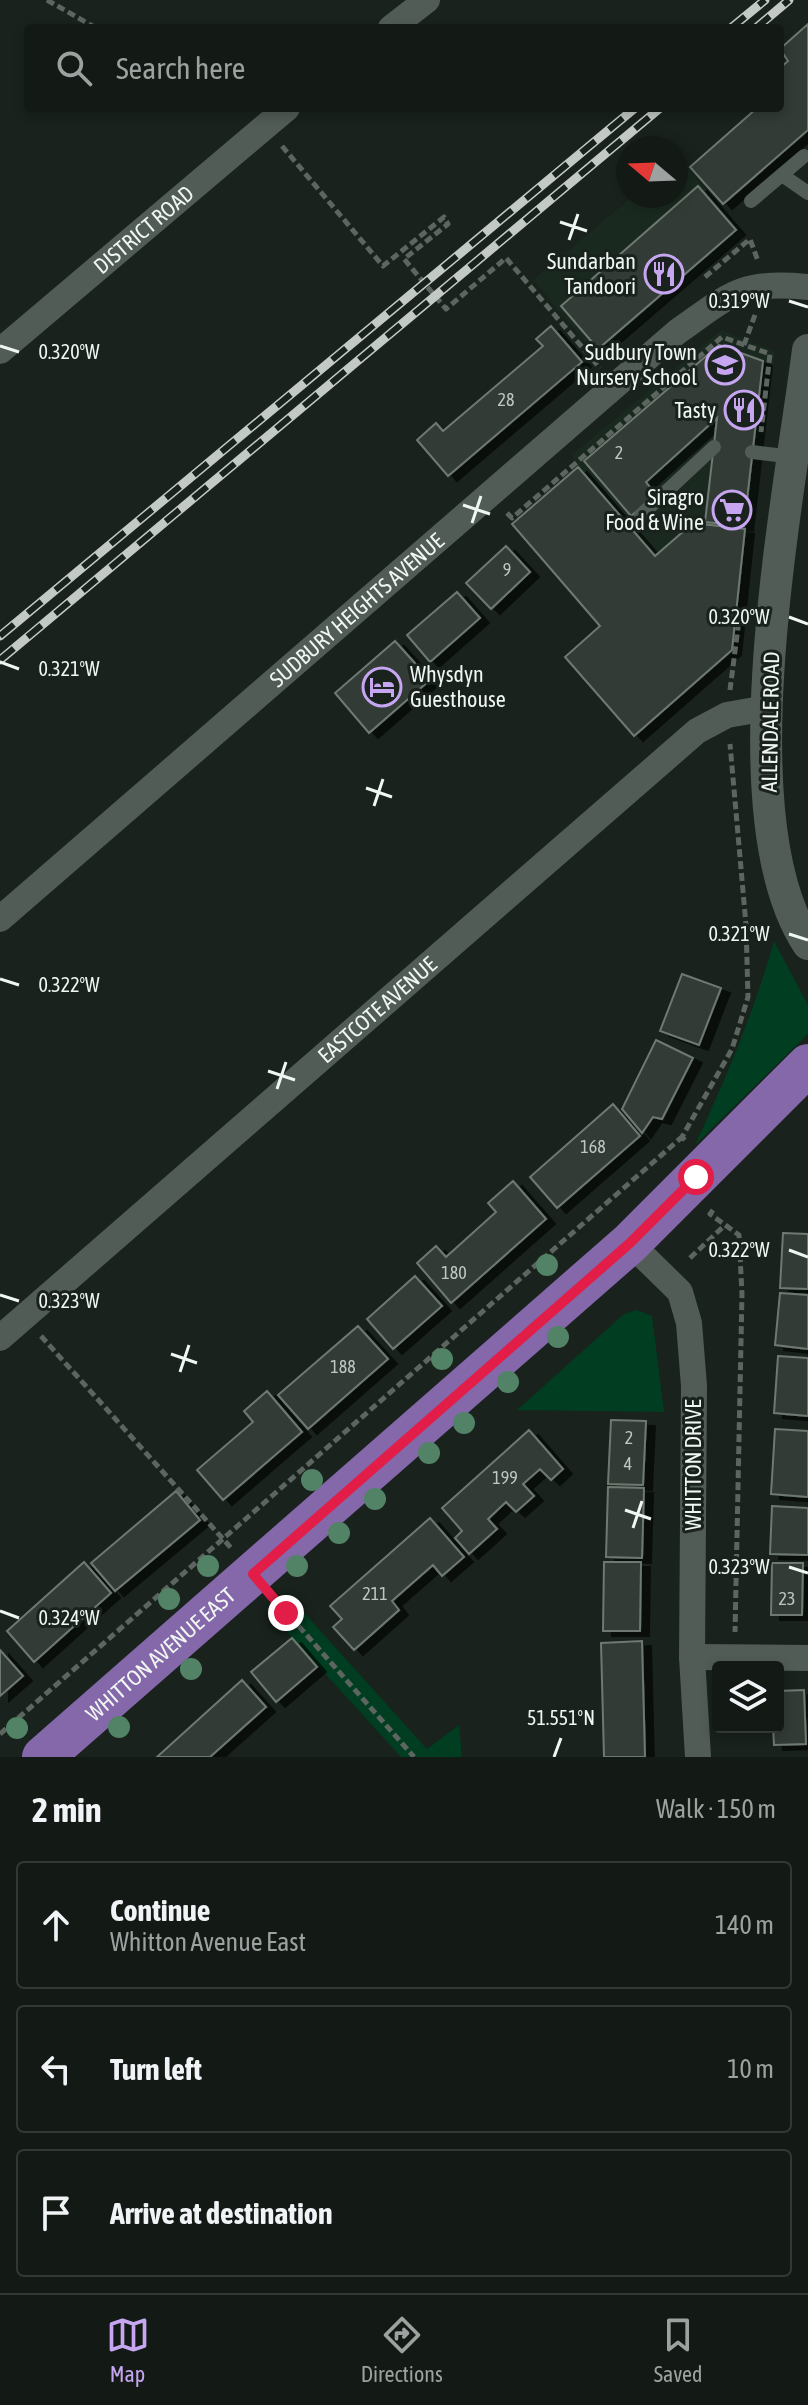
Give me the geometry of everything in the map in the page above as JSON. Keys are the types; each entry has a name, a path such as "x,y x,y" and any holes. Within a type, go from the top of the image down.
{"main road":[{"name":"WHITTON AVENUE EAST","path":"43,1757 630,1243 808,1065"}],"street":[{"path":"396,24 427,0"},
{"name":"DISTRICT ROAD","path":"0,351 282,112"},
{"name":"SUDBURY HEIGHTS AVENUE","path":"0,919 677,332 732,294 767,283 808,287"},
{"name":"ALLENDALE ROAD","path":"808,350 772,633 766,783 776,866 794,923 808,944"},
{"name":"EASTCOTE AVENUE","path":"0,1338 697,731 727,715 767,708"},
{"name":"WHITTON DRIVE","path":"630,1243 680,1292 689,1323 694,1386 692,1657 698,1757"},
{"path":"692,1657 808,1658"}],"lane":[{"path":"751,201 804,156"},
{"path":"782,175 808,193"},
{"path":"641,515 714,447"},
{"path":"756,453 794,457"}],"path":[{"path":"47,0 89,24"},
{"path":"265,125 383,266 444,217 448,224 404,259 446,309 506,258 615,387"},
{"path":"512,518 722,337 770,354 756,453"},
{"path":"0,1734 682,1137 732,1049 748,997 746,925 727,715 740,618"},
{"path":"682,1137 693,1148"},
{"path":"718,1205 710,1214 739,1235 742,1294 735,1657"},
{"path":"690,1258 725,1225"},
{"path":"25,1317 414,1757"}],"shaded area":[{"path":"688,169 744,235 599,358 533,280 619,208 688,208"},
{"path":"721,330 775,351 753,532 693,523 655,556 578,467 572,455"}],"green space":[{"path":"774,941 808,1005 808,1034 695,1145 739,1044"},
{"path":"637,1310 652,1316 664,1412 517,1410 624,1314"},
{"path":"299,1607 427,1749 459,1725 462,1757 401,1757 279,1623"}],"building":[{"path":"808,24 808,130 723,204 690,167 752,112 784,112 784,64 788,61 784,45"},
{"path":"698,186 736,230 598,349 561,306 673,208 688,208 688,195"},
{"path":"551,326 582,362 448,476 417,440 436,423 443,431 543,346 536,339"},
{"path":"719,345 763,361 744,526 705,522 717,418 646,482 656,495 631,516 584,461"},
{"path":"578,467 655,556 693,523 745,529 732,650 634,736 565,657 600,626 512,524"},
{"path":"506,546 530,572 491,609 466,583"},
{"path":"457,592 480,618 430,662 407,635"},
{"name":"Whysdyn Guesthouse","path":"395,641 430,680 369,733 335,693"},
{"path":"682,974 721,988 699,1045 660,1031"},
{"path":"656,1040 693,1058 662,1119 653,1117 642,1133 622,1109"},
{"path":"613,1104 640,1136 557,1208 530,1177"},
{"path":"513,1181 546,1219 451,1303 417,1263 436,1246 446,1257 496,1212 488,1203"},
{"path":"783,1233 808,1234 808,1289 780,1288"},
{"path":"415,1276 442,1306 393,1349 367,1319"},
{"path":"780,1293 808,1295 808,1349 775,1345"},
{"path":"358,1326 388,1359 308,1429 278,1395"},
{"path":"778,1356 808,1358 808,1416 774,1413"},
{"path":"267,1391 302,1432 223,1500 197,1470 253,1422 244,1411"},
{"path":"611,1420 646,1421 643,1485 608,1484"},
{"path":"775,1429 808,1431 808,1497 771,1494"},
{"path":"529,1430 563,1469 551,1480 540,1469 523,1484 534,1496 516,1512 506,1502 488,1519 497,1529 469,1554 455,1538 462,1531 442,1508"},
{"path":"608,1487 644,1488 642,1558 606,1557"},
{"path":"176,1491 200,1520 115,1591 91,1563"},
{"path":"772,1506 808,1508 808,1555 770,1554"},
{"path":"430,1518 464,1557 442,1576 433,1565 392,1601 399,1610 354,1650 333,1627 342,1619 330,1606"},
{"path":"84,1562 111,1593 34,1662 7,1631"},
{"path":"604,1562 641,1562 640,1631 603,1631"},
{"path":"772,1563 803,1563 802,1615 771,1615"},
{"path":"292,1638 317,1667 276,1702 251,1672"},
{"path":"642,1641 645,1757 604,1757 601,1643"},
{"path":"0,1650 23,1676 0,1696"},
{"path":"242,1680 266,1707 210,1757 157,1757"},
{"path":"804,1690 806,1744 774,1745 773,1733 784,1733 784,1691"}],"railway":[{"path":"736,24 765,0"},
{"path":"761,24 789,0"},
{"path":"0,636 630,112"},
{"path":"0,660 655,112"}],"place":[{"name":"Sundarban Tandoori","path":"664,274"},
{"name":"Sudbury Town Nursery School","path":"725,365"},
{"name":"Tasty","path":"744,410"},
{"name":"Siragro Food & Wine","path":"732,510"},
{"name":"Whysdyn Guesthouse","path":"382,687"}],"route":[{"path":"286,1613 253,1574 630,1243 696,1177"}]}
